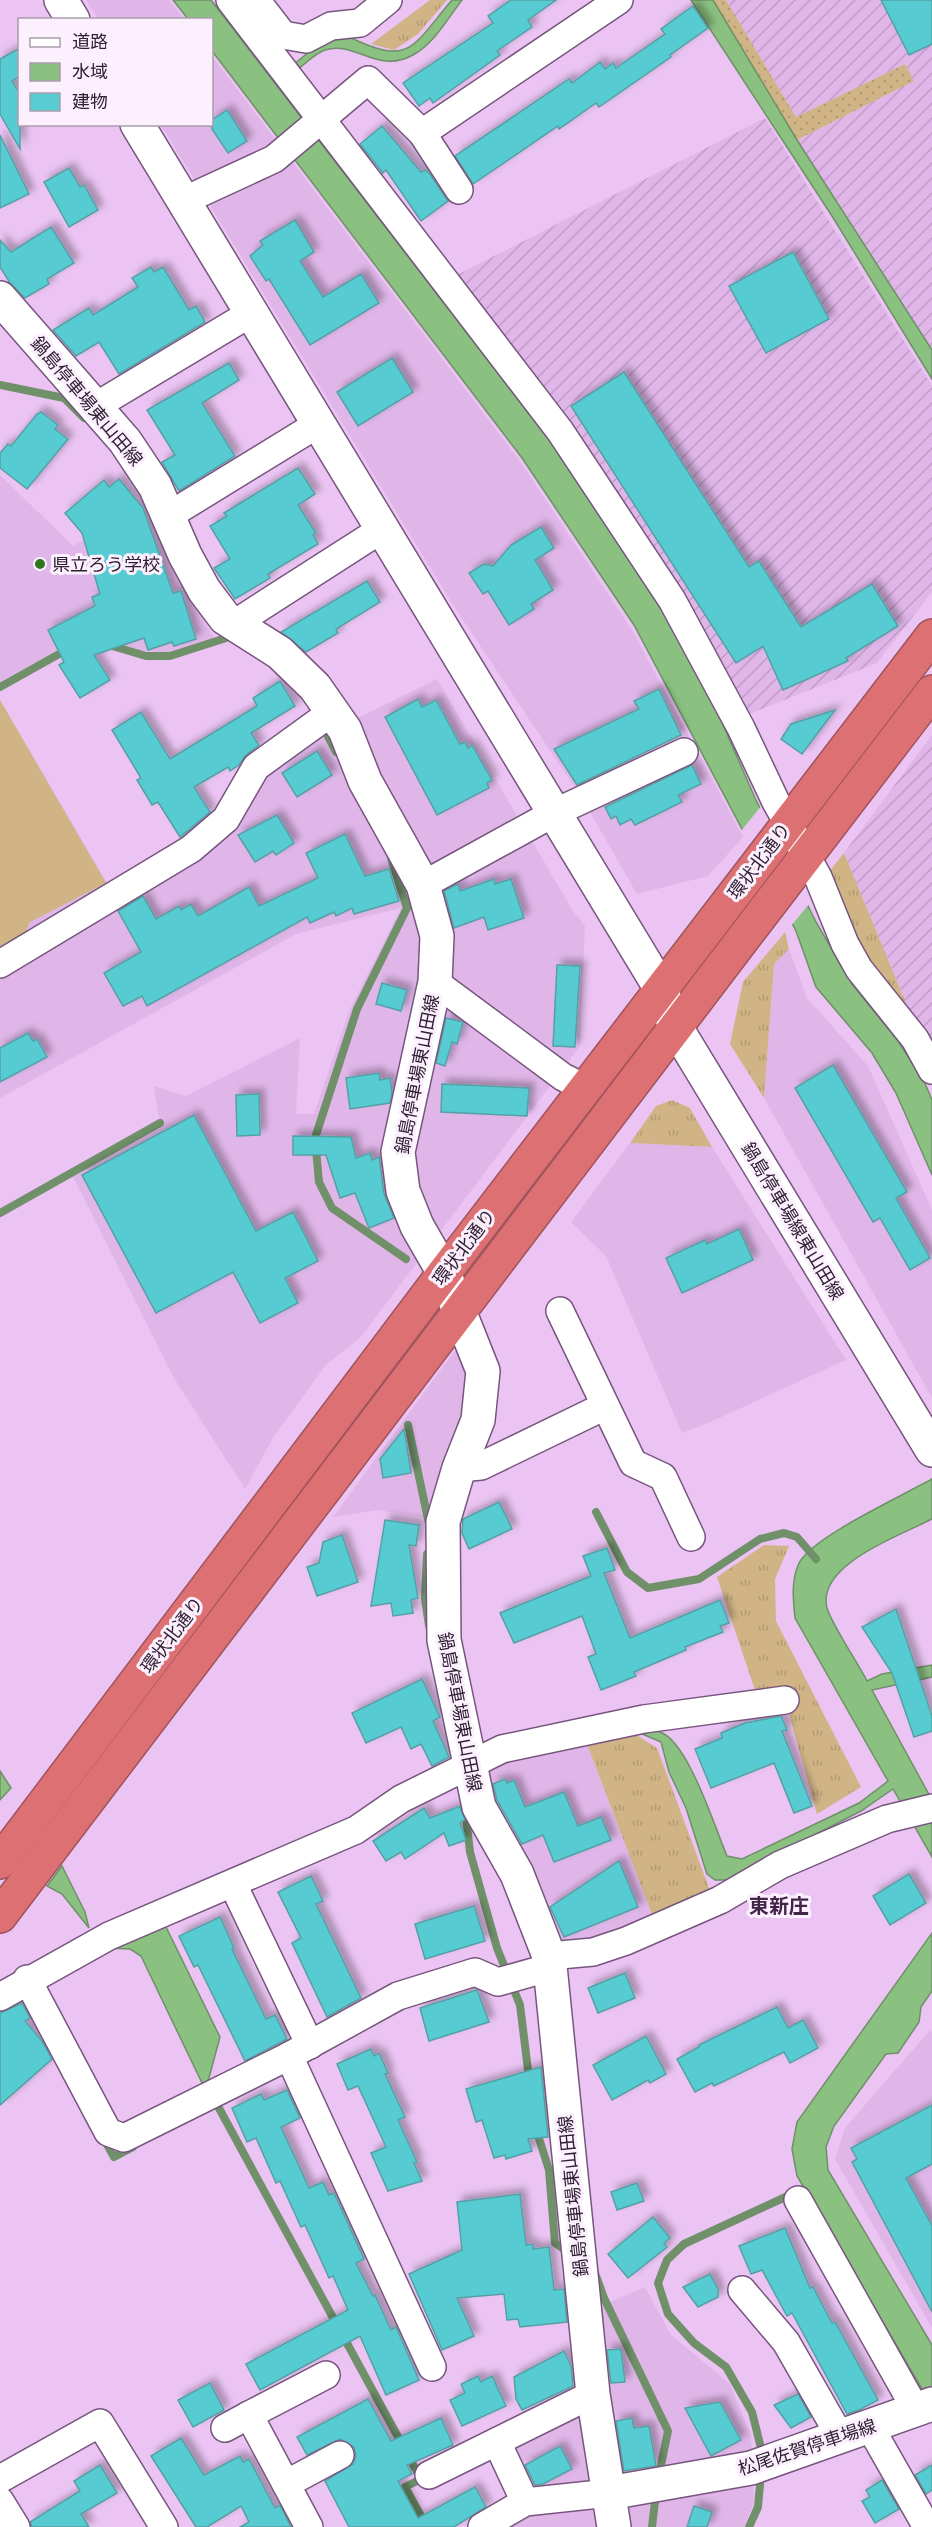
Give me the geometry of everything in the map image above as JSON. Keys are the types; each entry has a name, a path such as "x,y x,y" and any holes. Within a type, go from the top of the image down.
{"highway":[{"name":"環状北通り","path":"0,1862 444,1273 932,636"},
{"name":"環状北通り","path":"0,1916 459,1314 770,901 932,692"}],"main road":[{"path":"61,0 72,18"},
{"path":"137,126 661,989"},
{"name":"鍋島停車場東山田線","path":"0,298 125,441 155,486 204,590 225,618 280,653 315,687 324,718 345,730 365,781 423,885 437,936 435,982 398,1152 403,1191 417,1226 444,1273 483,1371 478,1420 459,1468 443,1521 443,1629 462,1768 478,1807 517,1874 550,1962 593,2394 614,2527"},
{"name":"鍋島停車場線東山田線","path":"661,989 675,1026 932,1450"},
{"name":"松尾佐賀停車場線","path":"609,2493 762,2464 924,2407"}],"street":[{"path":"230,0 320,122 560,431 672,600 741,728 802,859 859,969 915,1040 932,1070"},
{"path":"256,0 283,36 306,39 331,26 360,23 388,0"},
{"path":"422,133 619,0"},
{"path":"183,201 274,159 368,80 422,133 459,190"},
{"path":"96,406 251,313"},
{"path":"168,516 318,423"},
{"path":"234,624 382,529"},
{"path":"0,964 191,849 226,819 256,767 324,718"},
{"path":"423,885 554,813 684,752"},
{"path":"435,982 563,1077 585,1088"},
{"path":"560,1311 633,1463 663,1477 691,1537"},
{"path":"459,1468 481,1466 605,1406"},
{"path":"785,1700 644,1719 502,1749 401,1799 356,1830 101,1940 13,1989 108,2132 124,2139 300,2050 398,1996 475,1972 508,1979 550,1962 593,1952 626,1941 720,1900 780,1865 901,1815 932,1808"},
{"path":"239,1897 432,2367"},
{"path":"798,2199 924,2407"},
{"path":"742,2290 786,2342 927,2527"},
{"path":"225,2428 326,2375"},
{"path":"429,2475 593,2394"},
{"path":"249,2415 309,2527"},
{"path":"0,2479 100,2423 164,2527"},
{"path":"497,2442 525,2502"},
{"path":"286,2484 340,2455"},
{"path":"482,2527 525,2502 609,2493"},
{"path":"0,2501 16,2527"}],"shaded area":[{"path":"86,0 169,0 183,18 97,18"},
{"path":"726,0 932,0 932,350 797,140 914,81 905,64 796,117"},
{"path":"213,57 519,460 632,630 743,837 708,876 637,894 583,800 453,605 162,126 213,126"},
{"path":"765,118 932,386 932,592 877,663 742,717 449,279"},
{"path":"0,475 73,546 148,501 193,602 214,638 173,653 140,651 88,632 0,682"},
{"path":"437,679 573,911 585,926 580,1046 361,1337 326,1365 274,1436 245,1489 172,1375 71,1173 160,1123 154,1086 186,1096 300,1038 296,1114 314,1114 350,1009 401,908 296,934 0,1098 0,700 117,900 260,770 343,711 350,722"},
{"path":"932,735 932,1055 915,1025 844,853"},
{"path":"789,949 807,998 868,1066 932,1210 932,1398 764,1098 774,964"},
{"path":"630,1143 712,1147 846,1360 682,1433 606,1256 571,1222"},
{"path":"456,1349 469,1374 465,1412 433,1519 378,1510 333,1517"},
{"path":"585,1739 655,1922 557,1951 479,1769"},
{"path":"930,2030 932,2033 932,2328 835,2159 845,2128"},
{"path":"593,2276 610,2302 645,2287 671,2335 730,2384 751,2435 754,2502 744,2527 503,2527 525,2514 483,2437 583,2387"}],"green space":[{"path":"430,0 447,0 418,34 394,50 371,44"},
{"path":"713,0 726,0 796,117 905,64 914,81 797,140"},
{"path":"0,700 106,883 30,922 25,933 0,947"},
{"path":"844,853 915,1025 858,954 824,878"},
{"path":"785,932 789,949 774,964 764,1098 730,1044 743,982"},
{"path":"672,1100 690,1108 712,1147 630,1143 656,1106"},
{"path":"764,1545 789,1546 775,1579 776,1621 861,1787 817,1814 788,1710 758,1699 717,1577"},
{"path":"627,1729 657,1748 712,1896 655,1922 585,1739"}],"water":[{"path":"173,0 211,0 549,440 665,612 721,720 755,798 816,922 852,984 898,1041 924,1081 932,1100 932,1175 896,1093 872,1053 816,987 796,931 634,625 522,458 213,52 213,18 187,18"},
{"path":"452,0 462,0 434,38 413,55 400,60 377,60 347,49 336,48 325,50 314,56 296,71 293,65 319,44 347,36 385,50 398,51 408,48 418,41"},
{"path":"691,0 713,0 797,140 932,350 932,379 832,216"},
{"path":"932,1479 932,1519 864,1553 847,1565 835,1578 827,1592 827,1608 867,1681 882,1674 932,1665 932,1677 872,1690 932,1800 932,1857 893,1789 861,1811 727,1880 715,1880 707,1874 686,1808 669,1772 661,1742 633,1730 660,1732 681,1751 700,1787 727,1856 742,1859 859,1803 888,1781 795,1618 793,1597 796,1569 807,1553 839,1529"},
{"path":"0,1771 11,1788 0,1800"},
{"path":"62,1866 85,1912 89,1928 62,1894 47,1886"},
{"path":"167,1922 166,1927 220,2037 207,2085 202,2083 141,1956 130,1949 105,1948"},
{"path":"932,1933 932,1991 921,2007 919,2022 898,2053 886,2054 834,2126 826,2147 828,2170 932,2345 932,2406 797,2176 792,2149 797,2122"}],"pier":[{"path":"762,805 810,903 790,927 741,831"}],"building":[{"path":"511,0 556,0 528,20 532,27 497,51 500,55 433,103 430,98 419,106 403,83 493,23 488,16"},
{"path":"881,0 932,0 932,44 909,55"},
{"path":"693,6 708,28 599,107 596,103 559,129 558,126 473,184 455,156 569,79 572,83 600,62 605,69 613,63 616,68 665,34 661,29"},
{"path":"18,49 18,77 12,81 18,91 20,149 0,114 0,59"},
{"path":"227,110 247,141 228,153 212,129 213,119"},
{"path":"382,126 421,172 425,170 430,174 448,201 421,221 386,170 383,173 360,144"},
{"path":"0,135 29,194 0,208"},
{"path":"69,168 80,187 84,185 98,210 69,227 44,182"},
{"path":"295,220 314,252 300,261 323,297 361,274 379,303 310,345 269,279 266,281 250,256 263,245 260,241"},
{"path":"51,227 74,263 47,279 49,284 25,298 10,283 0,267 0,240 11,252"},
{"path":"793,252 829,319 766,353 729,286"},
{"path":"151,267 154,272 163,267 189,310 196,306 205,322 119,374 99,342 76,356 53,330 89,308 93,315 138,287 132,278"},
{"path":"392,358 413,392 358,426 337,392"},
{"path":"229,363 239,380 202,403 235,456 179,491 162,462 175,455 147,410"},
{"path":"624,372 749,567 759,561 801,627 872,584 898,626 846,658 848,661 783,690 763,646 736,663 571,406"},
{"path":"41,412 58,425 55,429 68,439 27,489 0,468 0,453 8,444 11,446"},
{"path":"298,468 315,494 298,505 316,533 313,535 318,544 268,574 270,578 235,599 214,568 230,559 210,526 227,516 224,513"},
{"path":"119,479 143,508 173,593 181,591 196,639 174,646 172,642 148,650 144,638 94,655 110,680 80,698 59,665 64,662 48,630 95,606 92,597 100,594 82,533 65,513 104,480 109,487"},
{"path":"541,527 554,548 535,560 553,590 531,604 534,609 509,625 488,591 483,594 469,573 484,564 493,566 511,545"},
{"path":"367,581 380,602 336,629 338,633 306,652 281,632"},
{"path":"280,681 295,706 251,733 259,745 246,755 239,765 230,771 228,767 194,787 210,812 180,837 158,802 152,805 137,780 141,778 112,730 141,712 170,759 257,706 253,698"},
{"path":"659,689 681,735 577,785 554,749 639,709 634,701"},
{"path":"418,699 422,707 436,700 460,744 465,742 468,748 472,745 492,780 487,783 489,788 437,815 385,717"},
{"path":"835,710 802,754 781,739 791,724"},
{"path":"317,751 332,775 297,797 282,773"},
{"path":"692,765 701,784 678,795 682,802 635,825 631,819 620,825 616,816 611,819 605,807"},
{"path":"277,815 294,843 276,855 273,851 255,862 238,835"},
{"path":"345,834 365,876 389,869 399,901 354,914 352,908 336,916 334,912 310,923 307,917 147,1006 142,996 123,1006 104,973 141,952 118,911 143,896 156,919 179,906 181,910 191,904 198,916 249,887 259,906 318,878 306,853"},
{"path":"494,879 495,884 511,879 524,918 488,930 484,917 454,928 444,891 458,884 460,891"},
{"path":"557,965 580,966 575,1047 553,1046"},
{"path":"382,983 407,990 401,1011 376,1004"},
{"path":"446,1018 463,1022 457,1044 452,1042 445,1066 436,1063"},
{"path":"28,1033 33,1041 37,1039 47,1057 0,1082 0,1048"},
{"path":"833,1065 907,1192 896,1198 930,1258 910,1270 880,1218 873,1222 795,1088"},
{"path":"379,1073 380,1080 390,1078 392,1093 390,1103 350,1109 346,1078"},
{"path":"442,1084 529,1088 527,1116 441,1112"},
{"path":"259,1094 260,1135 237,1136 236,1095"},
{"path":"194,1115 256,1231 293,1212 318,1261 285,1278 298,1303 260,1323 233,1272 156,1313 82,1175"},
{"path":"293,1136 351,1137 356,1158 370,1153 372,1160 379,1157 384,1194 394,1218 369,1228 355,1193 340,1198 326,1155 293,1155"},
{"path":"739,1229 753,1260 682,1293 666,1258 705,1240 707,1244"},
{"path":"404,1429 411,1473 383,1478 380,1459"},
{"path":"499,1502 512,1529 469,1549 462,1533 463,1519"},
{"path":"385,1520 419,1525 416,1546 409,1545 418,1598 411,1600 413,1613 393,1616 391,1603 371,1606"},
{"path":"342,1535 358,1582 317,1596 307,1567 319,1563 323,1542"},
{"path":"607,1548 615,1570 604,1573 630,1638 720,1600 729,1623 720,1626 723,1632 685,1647 686,1650 634,1672 636,1676 601,1690 588,1657 596,1654 582,1616 514,1643 500,1613 591,1576 583,1556"},
{"path":"896,1609 932,1716 932,1731 914,1737 892,1673 862,1627"},
{"path":"422,1679 440,1717 433,1721 449,1757 432,1766 421,1744 411,1749 401,1727 366,1743 352,1713"},
{"path":"781,1716 787,1730 782,1731 812,1806 794,1813 774,1763 711,1788 695,1749 722,1738 721,1733 745,1723"},
{"path":"505,1779 507,1783 514,1780 525,1807 564,1792 578,1826 601,1817 611,1840 554,1862 543,1835 522,1844 497,1800 493,1784"},
{"path":"460,1806 465,1820 460,1823 466,1840 449,1846 444,1833 405,1859 401,1852 386,1861 373,1841 424,1808 430,1818"},
{"path":"619,1861 638,1907 564,1937 550,1907"},
{"path":"909,1874 926,1903 890,1925 873,1896"},
{"path":"311,1876 323,1901 316,1904 361,1998 327,2017 292,1943 301,1938 278,1892"},
{"path":"474,1906 485,1941 425,1959 415,1924"},
{"path":"220,1917 234,1948 232,1949 266,2019 275,2015 287,2039 245,2061 198,1965 194,1967 179,1936"},
{"path":"625,1973 635,1998 598,2013 588,1988"},
{"path":"477,1990 489,2022 429,2041 420,2008"},
{"path":"22,2003 30,2018 25,2021 42,2041 52,2059 0,2105 0,2013"},
{"path":"777,2007 788,2028 803,2020 818,2048 790,2063 784,2052 714,2086 712,2083 695,2092 677,2059 699,2045"},
{"path":"646,2036 666,2074 650,2083 648,2080 612,2100 593,2065"},
{"path":"371,2049 374,2056 379,2053 388,2073 385,2074 405,2117 398,2120 417,2162 414,2163 422,2181 388,2191 371,2153 386,2147 358,2086 348,2090 337,2064"},
{"path":"541,2067 548,2137 528,2139 532,2151 506,2159 505,2155 494,2158 482,2120 476,2122 466,2089"},
{"path":"287,2090 300,2118 281,2127 309,2188 323,2182 329,2195 334,2193 364,2259 356,2263 373,2296 375,2295 391,2330 396,2327 419,2380 386,2395 360,2336 260,2390 246,2364 348,2310 333,2276 329,2278 305,2225 301,2227 280,2181 276,2183 256,2138 247,2142 232,2108 261,2094 264,2100"},
{"path":"932,2105 932,2164 906,2178 932,2226 932,2312 852,2162 857,2159 851,2148"},
{"path":"637,2183 644,2201 617,2210 611,2192"},
{"path":"520,2194 526,2245 533,2244 533,2249 549,2247 554,2290 564,2289 567,2322 520,2327 518,2319 507,2320 504,2294 457,2298 474,2336 442,2350 409,2274 462,2250 457,2202"},
{"path":"653,2217 670,2238 664,2243 667,2247 628,2278 608,2254"},
{"path":"785,2228 810,2288 813,2287 832,2323 835,2322 878,2400 859,2410 847,2414 792,2313 787,2316 762,2270 751,2274 739,2246"},
{"path":"710,2274 718,2289 718,2297 698,2307 683,2287"},
{"path":"621,2349 625,2382 611,2383 607,2350"},
{"path":"564,2351 571,2366 573,2386 522,2410 516,2399 514,2377"},
{"path":"478,2376 481,2382 492,2376 506,2406 462,2426 450,2400 465,2393 461,2384"},
{"path":"210,2383 224,2410 193,2427 178,2400"},
{"path":"798,2394 811,2417 791,2428 774,2405"},
{"path":"368,2399 391,2441 441,2418 453,2445 407,2465 412,2474 398,2481 418,2518 475,2487 486,2507 454,2527 349,2527 325,2481 353,2464 356,2456 354,2447 340,2439 307,2455 297,2437"},
{"path":"720,2402 741,2440 711,2456 685,2408"},
{"path":"632,2418 634,2428 649,2426 656,2466 624,2471 616,2421"},
{"path":"181,2438 204,2475 240,2456 243,2462 249,2459 275,2508 280,2505 291,2527 240,2527 249,2522 241,2506 207,2527 196,2527 151,2456"},
{"path":"560,2446 572,2469 543,2484 535,2485 525,2465"},
{"path":"100,2465 117,2493 81,2514 89,2527 32,2527 30,2522 80,2491 74,2481"},
{"path":"932,2465 932,2490 926,2494 915,2475"},
{"path":"882,2480 899,2509 875,2523 862,2501 870,2497 866,2490"},
{"path":"694,2506 712,2512 707,2527 687,2527"}],"waterway":[{"path":"0,385 64,398 84,418"},
{"path":"109,645 146,656 170,656 226,638"},
{"path":"0,687 68,649"},
{"path":"322,725 336,752"},
{"path":"391,858 407,908 357,1009 315,1138 319,1182 332,1208 406,1259"},
{"path":"0,1213 160,1123"},
{"path":"408,1425 429,1524"},
{"path":"596,1512 627,1572 648,1588 699,1579 760,1539 784,1533 797,1537 816,1559"},
{"path":"427,1554 425,1599 429,1626"},
{"path":"465,1808 470,1852 497,1948 520,2005 529,2078"},
{"path":"214,2099 337,2325"},
{"path":"536,2129 549,2170 555,2243 570,2253"},
{"path":"104,2139 114,2157 133,2147"},
{"path":"763,2456 752,2412 726,2367 694,2343 668,2314 658,2283 667,2260 684,2244 794,2193"},
{"path":"595,2273 604,2298 668,2431 659,2475"},
{"path":"343,2336 421,2479 405,2487 427,2527"},
{"path":"749,2527 758,2507 761,2473"},
{"path":"652,2527 656,2493"}],"place":[{"name":"県立ろう学校","path":"40,564"}],"district":[{"name":"東新庄","path":"779,1905"}]}
